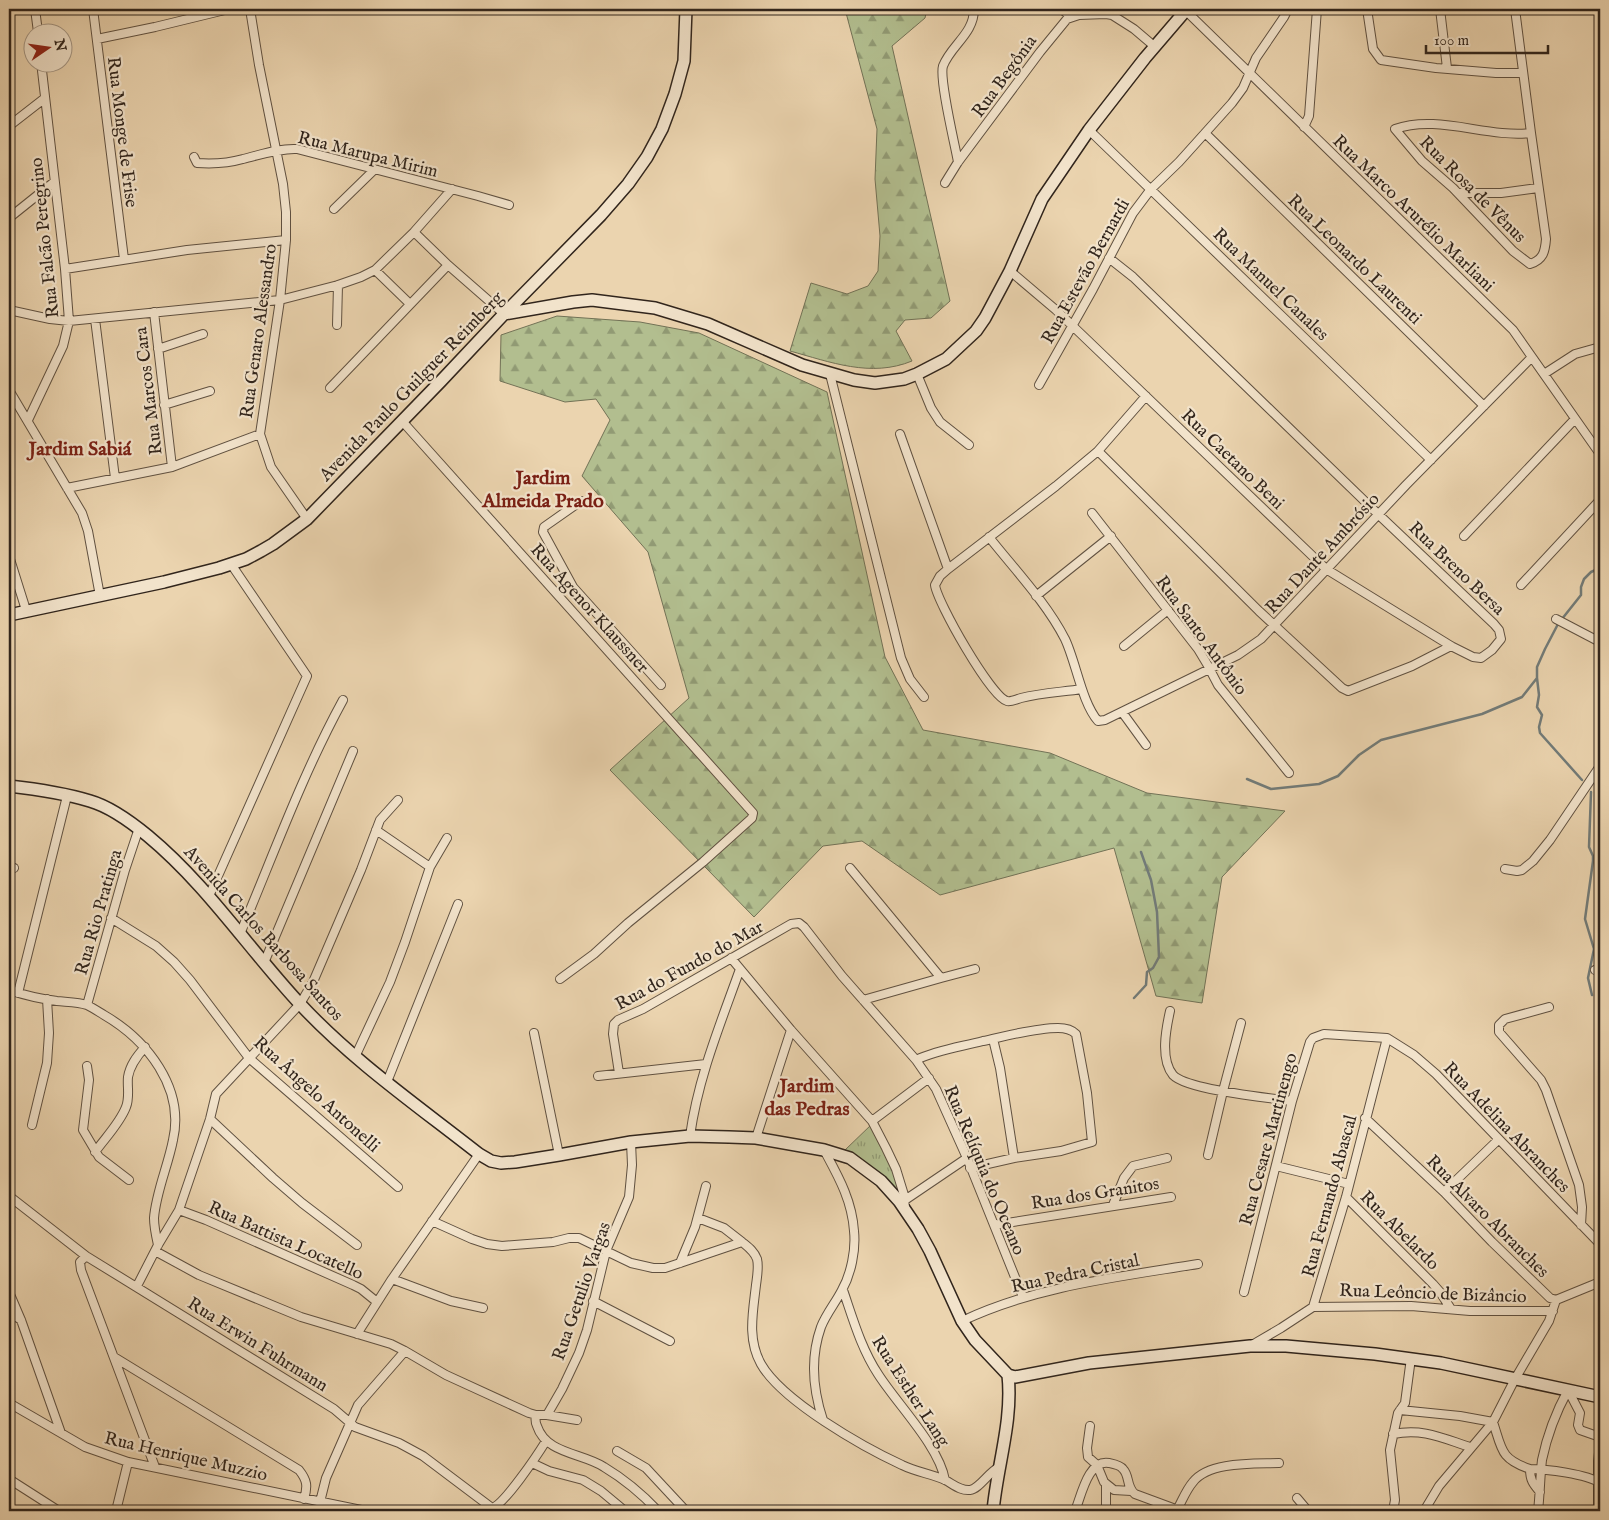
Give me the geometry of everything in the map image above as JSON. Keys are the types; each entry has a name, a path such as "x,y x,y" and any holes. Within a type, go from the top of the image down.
{"main road":[{"name":"Avenida Paulo Guilguer Reimberg","path":"9,615 166,581 231,564 246,559 273,544 307,519 601,215 628,184 647,157 662,129 675,94 684,61 686,9"},
{"path":"504,314 592,300 655,308 708,324 794,362 830,374 874,383 904,379 917,374 946,359 986,318 1010,271 1042,200 1089,130 1154,46 1186,10"},
{"name":"Avenida Carlos Barbosa Santos","path":"9,786 49,791 91,801 112,811 139,828 164,849 209,896 300,1004 355,1057 479,1154 491,1161 501,1162 559,1155 631,1142 690,1136 756,1138 824,1150 850,1158 869,1171 905,1205 930,1251 962,1321 975,1340 1011,1376"},
{"path":"993,1511 1008,1417 1011,1376 1089,1363 1250,1346 1265,1341 1312,1348 1412,1358 1515,1378 1600,1398"}],"street":[{"path":"35,9 37,22"},
{"name":"Rua Monge de Frise","path":"93,9 124,259"},
{"path":"97,39 229,9"},
{"name":"Rua Genaro Alessandro","path":"250,9 283,184 286,240 280,300 260,434 271,467 307,519"},
{"path":"958,162 943,82 943,68 971,26 974,9"},
{"path":"1061,9 1072,17 1097,14 1112,15 1134,29 1154,46"},
{"name":"Rua Estevão Bernardi","path":"1038,385 1133,213 1151,189 1205,134 1232,103 1242,88 1256,58 1288,9"},
{"path":"1304,127 1309,116 1317,9"},
{"path":"1367,9 1373,49 1381,60 1403,64 1496,73 1522,73"},
{"path":"1440,9 1446,68"},
{"name":"Rua Rosa de Vênus","path":"1515,9 1522,73 1531,132 1538,188 1546,240 1544,255 1540,260 1530,264 1506,244 1458,193 1422,160 1395,129 1419,123 1491,131 1531,132"},
{"name":"Rua Marco Arurélio Marliani","path":"1186,10 1249,74 1501,318 1519,338 1600,454"},
{"name":"Rua Begônia","path":"945,184 958,162 1062,23 1072,17"},
{"name":"Rua Falcão Peregrino","path":"28,420 63,346 69,321 65,269 42,72"},
{"path":"9,126 45,98"},
{"name":"Rua Manuel Canales","path":"1089,130 1431,460"},
{"name":"Rua Leonardo Laurenti","path":"1205,134 1484,406"},
{"name":"Rua Marupa Mirim","path":"194,157 196,164 217,163 290,148 303,150 509,206"},
{"path":"334,209 374,170"},
{"path":"9,218 54,182"},
{"path":"1458,193 1501,193 1538,188"},
{"path":"9,310 69,321 280,300 338,285 375,270 414,232 452,190"},
{"path":"414,232 504,314"},
{"path":"65,269 187,250 286,240"},
{"name":"Rua Breno Bersa","path":"1109,258 1133,277 1378,515 1494,624 1501,635 1496,645 1481,658 1473,657 1451,646"},
{"path":"330,388 448,265"},
{"path":"375,270 410,304"},
{"name":"Rua Caetano Beni","path":"1010,271 1056,310 1326,569 1451,646"},
{"path":"337,325 338,285"},
{"name":"Rua Marcos Cara","path":"154,312 172,467"},
{"path":"95,318 115,478"},
{"path":"158,348 203,334"},
{"path":"1544,374 1575,354 1600,347"},
{"name":"Rua Dante Ambrósio","path":"1082,689 1094,716 1099,721 1110,719 1247,649 1275,625 1326,569 1532,357"},
{"path":"830,374 901,658 910,679 924,697"},
{"path":"917,374 931,408 940,422 970,445"},
{"path":"9,390 82,513 88,531 100,596"},
{"path":"164,405 210,390"},
{"path":"989,538 1056,623 1066,642 1082,689 1027,697 1008,702 1000,697 990,686 968,650 936,590 935,582 948,568 1056,486 1098,451 1146,396"},
{"path":"1464,536 1575,419"},
{"name":"Rua Agenor Klaussner","path":"402,421 748,805 753,816 703,862 628,922 594,954 560,979"},
{"path":"68,488 172,467 260,434"},
{"path":"900,434 948,568"},
{"path":"1098,451 1275,625 1348,691 1412,666 1451,646"},
{"path":"1520,585 1600,500"},
{"path":"581,501 544,527 544,532 574,588 661,685"},
{"name":"Rua Santo Antônio","path":"1092,513 1198,649 1218,685 1290,773"},
{"path":"1036,596 1111,536"},
{"path":"9,556 26,610"},
{"path":"209,896 307,676 231,564"},
{"path":"561,599 574,588"},
{"path":"1124,646 1168,610"},
{"path":"1556,619 1600,642"},
{"path":"240,934 308,770 343,700"},
{"path":"1122,712 1146,745"},
{"path":"264,963 353,751"},
{"path":"1505,869 1522,870 1533,861 1550,840 1600,766"},
{"path":"18,993 67,796"},
{"path":"137,1286 179,1210 210,1118 216,1094 300,1004 313,982 361,870 380,820 398,800"},
{"name":"Rua Rio Pratinga","path":"87,1005 139,828"},
{"path":"376,830 430,867"},
{"path":"355,1057 390,982 430,867 447,838"},
{"path":"850,868 941,978"},
{"path":"387,1082 458,904"},
{"name":"Rua Ângelo Antonelli","path":"111,918 156,946 174,962 190,980 249,1058 398,1186"},
{"name":"Rua do Fundo do Mar","path":"619,1073 612,1034 616,1022 643,1009 795,922"},
{"name":"Rua Relíquia do Oceano","path":"795,922 804,927 863,1000 916,1060 928,1078 940,1098 966,1158 1023,1298"},
{"path":"731,958 791,1030 872,1121 896,1169 905,1205 966,1158"},
{"path":"690,1136 695,1106 706,1064 740,969"},
{"path":"863,1000 975,969"},
{"path":"9,990 47,1000 87,1005 127,1030 144,1047 161,1070 171,1094 176,1116 174,1138 154,1219 157,1248"},
{"path":"32,1125 47,1063 49,1033 47,1000"},
{"path":"1549,1007 1505,1019 1499,1025 1499,1032 1541,1080 1546,1090 1579,1185 1582,1208 1581,1225"},
{"path":"1170,1012 1164,1038 1169,1068 1173,1075 1181,1081 1222,1091 1292,1101"},
{"path":"1208,1155 1222,1091 1241,1024"},
{"path":"916,1060 932,1054 993,1039 1056,1028 1073,1032 1077,1039 1092,1142 1061,1151 1014,1158 970,1168"},
{"path":"756,1138 791,1030"},
{"path":"534,1033 559,1155"},
{"name":"Rua Cesare Martinengo","path":"1244,1292 1292,1101 1310,1042 1313,1038 1324,1034 1387,1038"},
{"name":"Rua Adelina Abranches","path":"1387,1038 1400,1044 1436,1074 1600,1244"},
{"name":"Rua Fernando Abascal","path":"1313,1307 1346,1197 1387,1038"},
{"path":"993,1039 1000,1068 1014,1158"},
{"path":"95,1152 125,1109 129,1099 128,1077 131,1067 144,1047"},
{"path":"598,1076 706,1064"},
{"path":"87,1066 90,1080 82,1128 95,1152 106,1164 129,1180"},
{"path":"872,1121 928,1078"},
{"path":"210,1118 302,1203 357,1244"},
{"name":"Rua Alvaro Abranches","path":"1365,1118 1444,1192 1550,1298 1556,1300 1600,1282"},
{"path":"1444,1192 1498,1140"},
{"name":"Rua Getulio Vargas","path":"546,1414 562,1389 579,1353 587,1330 606,1251 629,1197 632,1165 631,1142"},
{"path":"823,1420 815,1387 816,1352 821,1327 848,1278 854,1242 854,1222 845,1190 824,1150"},
{"path":"357,1334 392,1279 479,1154"},
{"path":"1114,1205 1124,1178 1133,1166 1167,1158"},
{"path":"1276,1166 1349,1184"},
{"path":"680,1263 698,1218 706,1186"},
{"name":"Rua Erwin Fuhrmann","path":"9,1196 86,1256 334,1409 362,1430 399,1442 423,1456 492,1508 532,1463"},
{"name":"Rua dos Granitos","path":"994,1224 1171,1196"},
{"name":"Rua Abelardo","path":"1346,1197 1433,1284 1451,1309"},
{"name":"Rua Battista Locatello","path":"179,1210 354,1284 377,1302"},
{"path":"698,1218 724,1228 751,1248 757,1261 751,1325 754,1343 761,1364 782,1388 823,1420 902,1465 945,1480 961,1489 971,1490 999,1467"},
{"path":"432,1221 487,1244 502,1246 553,1242 575,1237 640,1266 665,1268 742,1242"},
{"path":"157,1248 199,1275 301,1317 373,1338 405,1351 454,1379 536,1415 546,1414 577,1420"},
{"path":"86,1256 80,1262 81,1270 154,1467"},
{"name":"Rua Pedra Cristal","path":"962,1321 989,1309 1052,1289 1198,1264"},
{"path":"392,1279 450,1301 483,1308"},
{"name":"Rua Esther Lang","path":"843,1290 857,1333 867,1355 894,1398 934,1453 940,1463 945,1480"},
{"path":"9,1292 21,1320 61,1433"},
{"path":"1424,1511 1439,1486 1493,1422 1515,1378 1540,1338 1553,1311 1556,1300"},
{"path":"593,1301 670,1341"},
{"name":"Rua Leôncio de Bizâncio","path":"1313,1307 1382,1305 1486,1312 1553,1311"},
{"path":"1265,1341 1313,1307"},
{"path":"9,1312 21,1320"},
{"path":"320,1502 329,1470 358,1405 405,1351"},
{"path":"114,1357 299,1470 305,1477 308,1487 304,1499"},
{"path":"1393,1511 1395,1500 1390,1450 1400,1410 1405,1403 1412,1358"},
{"path":"1568,1390 1580,1413 1578,1425 1580,1430 1600,1437"},
{"path":"1538,1511 1542,1469 1552,1426 1560,1403 1568,1390"},
{"name":"Rua Henrique Muzzio","path":"9,1403 85,1447 128,1462 366,1511"},
{"path":"1400,1410 1460,1416 1493,1422"},
{"path":"536,1415 535,1419 539,1432 546,1441 575,1456 603,1466 639,1493 658,1511"},
{"path":"1493,1422 1503,1454 1517,1465 1530,1469 1542,1469 1593,1478 1599,1482"},
{"path":"1090,1426 1086,1448 1088,1457 1097,1465 1106,1484 1106,1511"},
{"path":"1393,1434 1409,1431 1426,1432 1470,1447"},
{"path":"546,1441 532,1463 549,1471 583,1480 601,1491 625,1511"},
{"path":"1598,1511 1598,1455 1600,1444"},
{"path":"617,1451 646,1468 686,1511"},
{"path":"116,1511 128,1462"},
{"path":"1075,1511 1087,1479 1097,1465 1105,1462 1119,1466 1126,1474 1131,1491"},
{"path":"1106,1484 1114,1490 1131,1491 1142,1497 1179,1510 1192,1482 1209,1471 1226,1466 1279,1463"},
{"path":"1530,1469 1530,1478 1540,1492 1543,1511"},
{"path":"9,1479 46,1508 59,1511"},
{"path":"1297,1498 1308,1511"}],"green space":[{"path":"845,9 927,9 925,18 892,46 950,301 931,318 905,320 896,331 912,361 897,366 881,368 851,367 790,351 811,283 847,294 868,286 878,271 880,236 875,179 877,129"},
{"path":"557,316 640,322 699,333 827,392 885,657 923,730 1050,753 1147,793 1285,811 1222,877 1202,1003 1156,996 1114,848 940,895 862,841 823,846 754,917 610,770 689,698 648,552 582,476 610,420 596,399 565,402 500,381 501,335"},
{"path":"872,1124 885,1148 903,1197 845,1150"}],"waterway":[{"path":"1247,779 1271,789 1319,784 1338,776 1359,755 1381,740 1482,714 1522,697 1537,678 1537,667 1558,624 1581,595 1584,579 1591,572 1600,568"},
{"path":"1537,678 1539,695 1537,707 1542,715 1539,727 1540,733 1582,780"},
{"path":"1591,792 1589,847 1593,861 1585,919 1594,949 1588,978 1592,995"},
{"path":"1134,998 1146,985 1147,972 1153,968 1159,957 1157,912 1151,880 1141,852"}],"district":[{"name":"Jardim Sabiá","path":"80,448"},
{"name":"Jardim Almeida Prado","path":"543,488"},
{"name":"Jardim das Pedras","path":"807,1096"}]}
